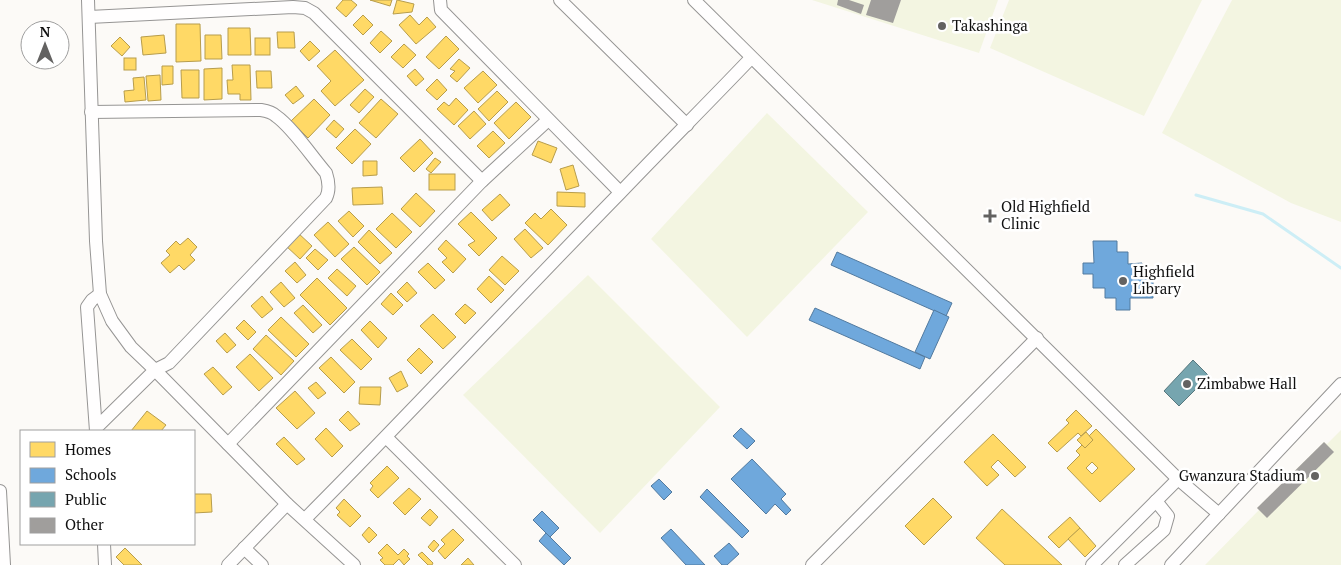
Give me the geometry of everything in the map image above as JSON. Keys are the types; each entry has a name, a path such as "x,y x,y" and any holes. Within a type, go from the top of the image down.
{"street":[{"path":"88,0 90,112 96,241 100,294 112,321 131,347 287,504 354,565"},
{"path":"440,0 441,10 620,192"},
{"path":"560,0 687,125"},
{"path":"694,0 1178,479 1219,514"},
{"path":"89,17 305,8 314,13 482,181"},
{"path":"305,519 751,58"},
{"path":"90,112 268,111 276,115 285,124 326,173 328,179 326,198 169,363 155,370 96,430"},
{"path":"228,444 482,181 548,120"},
{"path":"96,430 87,307 100,294"},
{"path":"812,565 1037,338"},
{"path":"1171,565 1341,384"},
{"path":"386,437 515,565"},
{"path":"1092,565 1178,479"},
{"path":"0,491 4,565"},
{"path":"1125,565 1164,530 1168,516 1156,501"},
{"path":"228,565 287,504"},
{"path":"104,545 105,565"},
{"path":"244,548 262,565"}],"green space":[{"name":"Takashinga","path":"812,0 998,0 979,53"},
{"path":"1009,0 1202,0 1144,116 990,48"},
{"path":"1232,0 1341,0 1341,222 1291,203 1162,133"},
{"path":"767,113 868,212 747,337 651,239"},
{"path":"588,275 720,407 600,533 463,395"},
{"name":"Gwanzura Stadium","path":"1341,430 1341,565 1205,565 1259,510 1257,508 1324,442 1327,444"}],"building: Homes":[{"path":"343,0 351,0 357,5 346,17 336,8"},
{"path":"370,0 392,0 390,6"},
{"path":"397,0 414,4 412,12 393,14"},
{"path":"363,15 373,25 363,35 353,25"},
{"path":"410,15 419,25 427,17 436,27 416,44 399,25"},
{"path":"176,24 200,24 201,61 176,62"},
{"path":"228,28 250,28 251,55 228,55"},
{"path":"381,31 392,41 380,53 370,43"},
{"path":"277,32 294,32 295,48 278,48"},
{"path":"164,35 166,53 143,55 141,37"},
{"path":"205,35 221,35 222,59 205,59"},
{"path":"446,36 459,49 439,69 426,57"},
{"path":"120,37 130,47 122,56 111,46"},
{"path":"255,38 270,38 270,55 255,55"},
{"path":"310,41 320,51 309,61 300,51"},
{"path":"404,44 416,55 403,68 391,57"},
{"path":"335,50 364,80 335,106 321,91 331,81 317,66"},
{"path":"124,58 136,58 136,70 124,70"},
{"path":"459,59 470,68 457,82 450,76 455,71 450,69"},
{"path":"232,65 250,65 251,100 240,100 240,94 228,94 227,80 233,80"},
{"path":"162,66 173,66 173,84 162,85"},
{"path":"222,68 222,99 204,100 204,69"},
{"path":"415,69 424,79 416,86 407,76"},
{"path":"181,70 199,70 199,98 182,98"},
{"path":"256,71 271,71 272,88 257,88"},
{"path":"483,71 497,85 478,103 464,88"},
{"path":"160,75 161,100 148,101 146,76"},
{"path":"144,77 146,100 125,102 124,91 134,90 133,78"},
{"path":"437,79 447,90 437,100 426,90"},
{"path":"296,86 304,96 293,104 285,95"},
{"path":"365,89 374,97 359,113 350,105"},
{"path":"497,91 508,102 489,121 478,109"},
{"path":"456,98 468,110 454,125 437,109 444,102 449,106"},
{"path":"314,99 330,115 308,138 291,121"},
{"path":"381,99 398,114 376,138 359,123"},
{"path":"516,102 531,117 509,139 494,123"},
{"path":"474,111 486,124 470,139 458,126"},
{"path":"334,120 344,129 336,138 326,129"},
{"path":"355,129 371,144 352,164 336,148"},
{"path":"493,131 505,143 489,158 477,146"},
{"path":"420,139 433,153 414,172 400,158"},
{"path":"538,141 557,148 551,163 532,155"},
{"path":"435,158 441,162 431,173 426,169"},
{"path":"363,161 377,161 377,175 363,176"},
{"path":"573,165 579,186 566,190 560,169"},
{"path":"429,174 455,174 455,190 429,190"},
{"path":"382,187 383,204 353,205 352,188"},
{"path":"557,192 585,193 585,207 557,206"},
{"path":"416,193 435,211 420,227 401,209"},
{"path":"500,194 510,205 492,221 482,210"},
{"path":"551,209 567,225 548,245 525,223 535,213 541,219"},
{"path":"349,211 364,226 353,237 338,221"},
{"path":"471,212 497,238 479,256 468,245 475,241 458,224"},
{"path":"392,213 412,232 396,248 376,229"},
{"path":"328,222 349,244 335,257 314,235"},
{"path":"525,229 543,248 531,258 514,239"},
{"path":"369,230 392,253 380,264 358,242"},
{"path":"297,232 312,246 300,259 285,245"},
{"path":"188,238 197,247 190,255 195,260 184,270 179,265 170,273 161,263 170,255 166,251 176,241 180,245"},
{"path":"446,240 466,259 453,273 442,262 447,258 438,249"},
{"path":"354,247 380,272 367,285 341,259"},
{"path":"315,249 328,260 318,270 306,258"},
{"path":"502,256 519,271 505,285 489,270"},
{"path":"295,262 306,275 297,283 285,271"},
{"path":"428,263 445,280 435,289 418,272"},
{"path":"337,269 356,286 347,296 328,278"},
{"path":"489,276 504,290 491,303 477,289"},
{"path":"317,278 347,308 330,325 300,295"},
{"path":"281,282 295,298 284,307 270,292"},
{"path":"407,282 417,293 407,302 397,292"},
{"path":"391,293 403,305 393,315 381,304"},
{"path":"262,296 273,309 262,318 251,306"},
{"path":"465,304 476,313 465,324 455,314"},
{"path":"303,305 322,325 313,333 294,313"},
{"path":"433,314 456,337 443,349 420,326"},
{"path":"281,317 309,344 296,357 268,330"},
{"path":"244,320 256,332 248,340 236,328"},
{"path":"370,321 387,338 378,348 361,330"},
{"path":"225,333 236,345 227,353 216,341"},
{"path":"266,335 294,361 281,375 253,349"},
{"path":"352,339 372,359 361,370 340,350"},
{"path":"419,348 433,362 421,374 407,360"},
{"path":"250,354 273,378 259,391 236,367"},
{"path":"331,357 355,382 344,393 319,368"},
{"path":"213,367 232,387 223,395 204,374"},
{"path":"401,371 408,386 397,392 389,378"},
{"path":"316,382 326,393 318,399 308,388"},
{"path":"360,387 381,387 380,405 359,404"},
{"path":"295,391 315,413 297,429 276,408"},
{"path":"1076,410 1092,426 1081,436 1078,433 1057,452 1048,443 1069,423 1066,420"},
{"path":"147,411 166,425 162,430 132,430"},
{"path":"348,411 360,424 350,431 339,420"},
{"path":"326,428 343,446 332,457 315,439"},
{"path":"1096,429 1135,469 1100,502 1067,468 1080,455 1076,451 1082,445 1085,448 1093,440 1089,436","holes":["1092,462 1098,468 1092,474 1086,468"]},
{"path":"1086,432 1093,440 1085,448 1077,440"},
{"path":"993,434 1026,467 1015,477 998,460 991,467 999,475 987,486 964,462"},
{"path":"284,437 305,459 297,465 276,444"},
{"path":"387,466 399,478 378,498 370,490 373,486 370,483"},
{"path":"409,488 421,499 405,515 393,503"},
{"path":"195,494 211,494 212,512 195,513"},
{"path":"933,498 952,517 924,545 905,526"},
{"path":"344,499 361,516 350,527 337,515 340,512 336,508"},
{"path":"430,509 438,517 430,526 421,518"},
{"path":"1002,509 1062,565 1005,565 976,538"},
{"path":"1070,517 1080,528 1059,548 1048,537"},
{"path":"369,527 377,535 369,543 362,535"},
{"path":"1080,528 1096,546 1085,557 1068,539"},
{"path":"453,529 464,540 445,559 438,551 445,544 441,540"},
{"path":"434,540 439,545 433,552 428,547"},
{"path":"387,544 398,555 404,549 409,554 407,556 410,559 404,565 399,559 393,565 385,565 380,560 383,558 378,553"},
{"path":"125,548 142,565 124,565 116,557"},
{"path":"422,552 433,563 432,565 428,565 418,555"},
{"path":"468,558 474,565 461,565"}],"building: Schools":[{"name":"Highfield Library","path":"1093,241 1117,241 1117,252 1128,252 1128,264 1142,263 1142,275 1153,275 1153,298 1130,298 1130,310 1116,310 1116,298 1105,298 1105,288 1093,288 1093,274 1083,274 1083,263 1094,263"},
{"path":"837,252 952,303 946,316 831,265"},
{"path":"815,308 925,357 920,369 809,320"},
{"path":"934,310 949,317 930,359 915,352"},
{"path":"741,428 755,441 747,449 733,436"},
{"path":"752,459 786,494 781,499 791,510 786,515 775,504 766,514 731,479"},
{"path":"659,479 672,492 664,500 651,486"},
{"path":"707,489 749,531 742,538 700,497"},
{"path":"542,511 559,528 550,537 533,520"},
{"path":"671,529 705,565 686,565 661,538"},
{"path":"546,533 571,558 564,565 539,541"},
{"path":"729,543 739,554 727,565 722,565 714,556"}],"building: Public":[{"path":"1193,360 1209,376 1179,406 1164,391"}],"building: Other":[{"path":"838,0 849,0 864,5 861,14 837,5"},
{"path":"871,0 901,0 893,23 866,15"},
{"path":"1324,442 1334,452 1267,518 1257,508"}],"waterway":[{"path":"1196,195 1263,214 1341,268"}],"place":[{"name":"Takashinga","path":"942,26"},
{"name":"Old Highfield Clinic","path":"990,216"},
{"name":"Highfield Library","path":"1123,281"},
{"name":"Zimbabwe Hall","path":"1187,384"},
{"name":"Gwanzura Stadium","path":"1315,476"}]}
